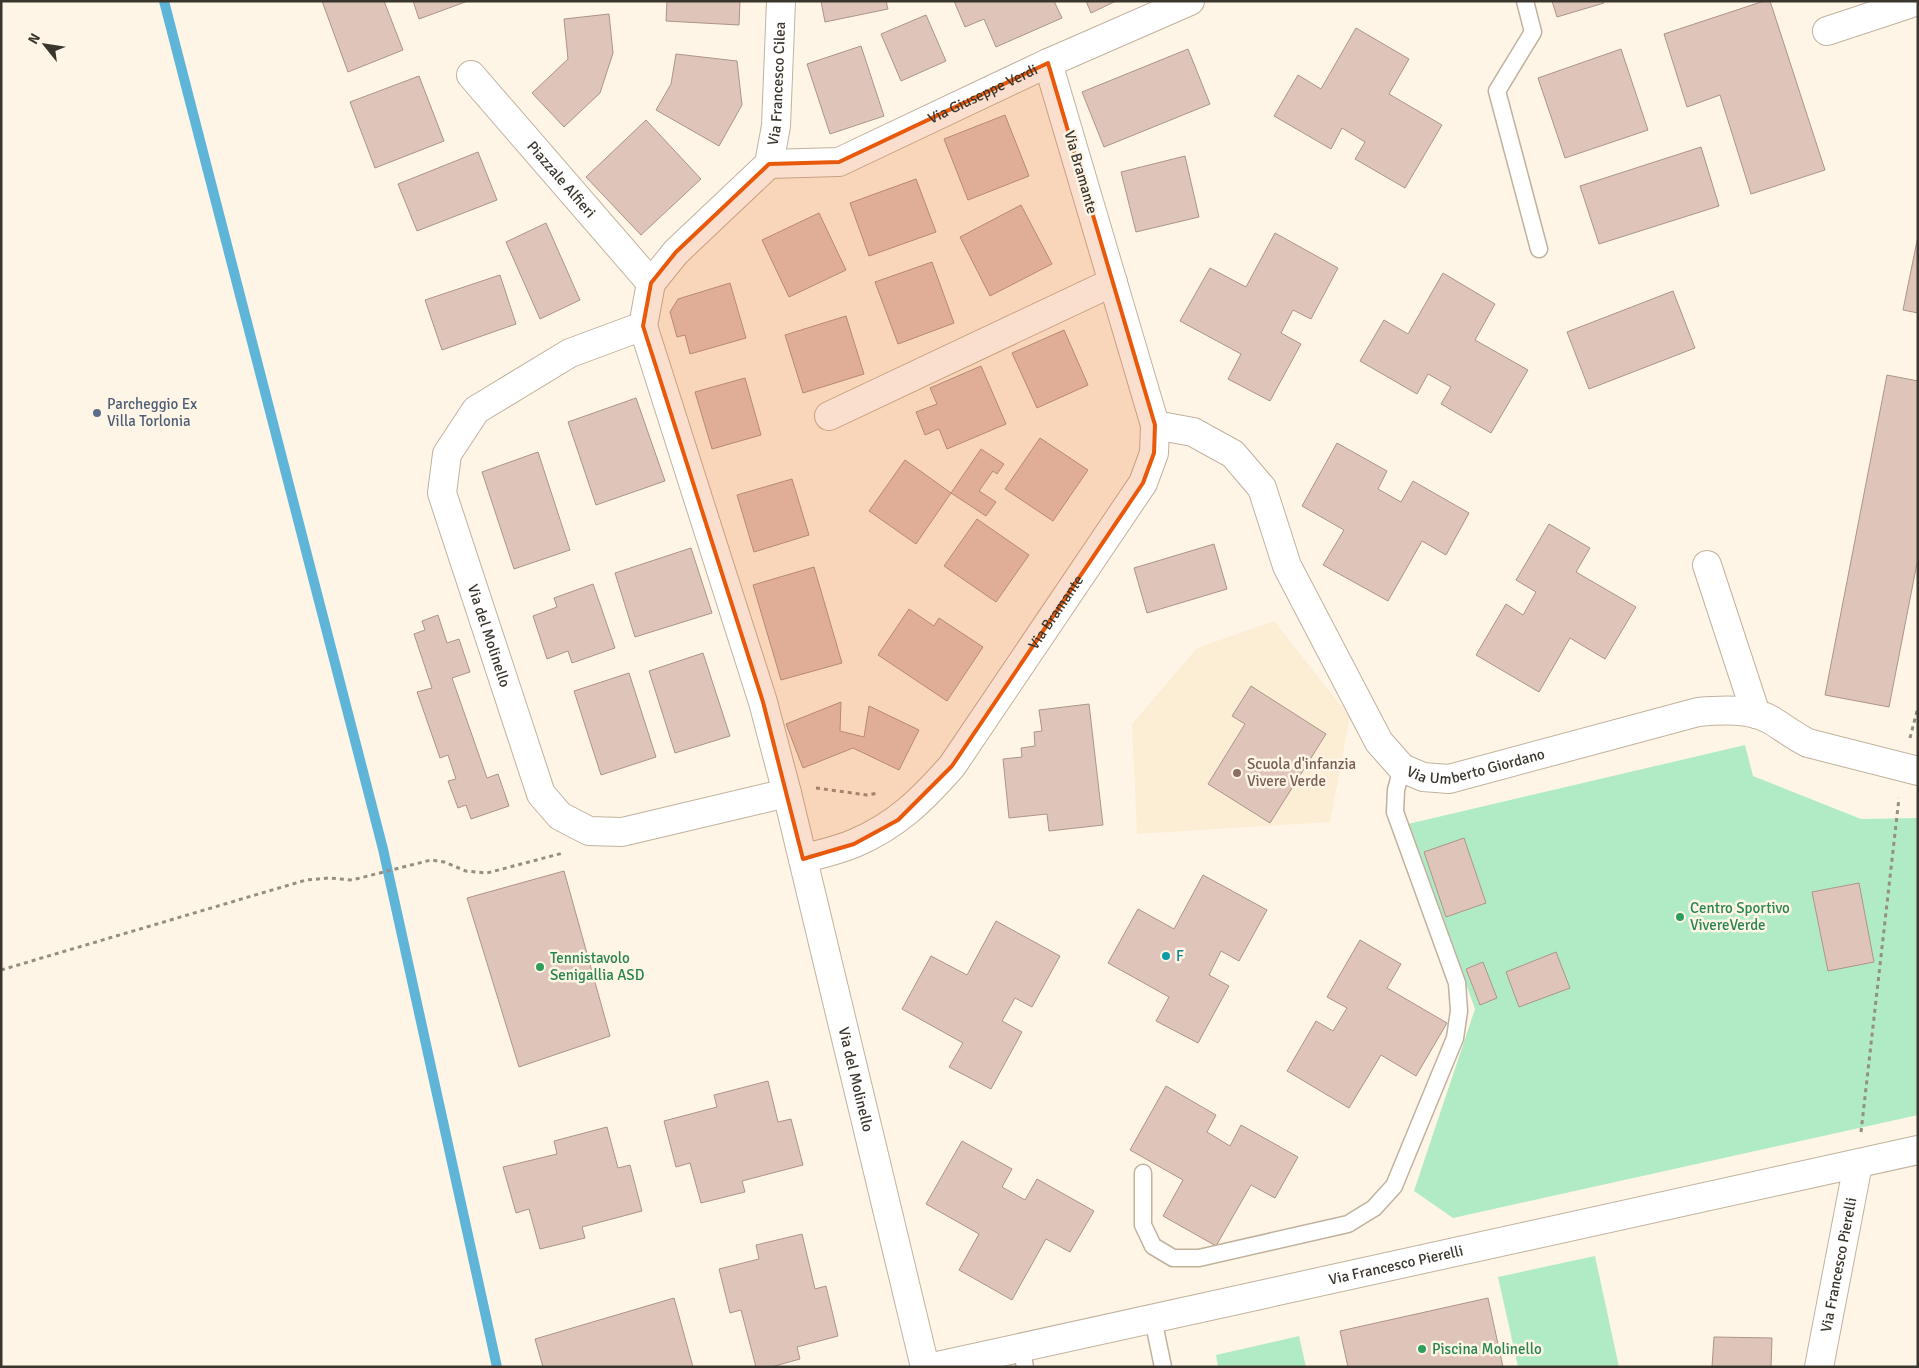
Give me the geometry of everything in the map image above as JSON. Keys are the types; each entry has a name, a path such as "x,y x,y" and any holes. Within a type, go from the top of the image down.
{"street":[{"name":"Via Francesco Cilea","path":"769,164 776,126 781,1"},
{"name":"Via Giuseppe Verdi","path":"769,164 839,162 1048,63 1190,1"},
{"path":"1827,31 1909,4 1910,1"},
{"name":"Via Bramante","path":"803,859 854,844 898,820 927,794 952,766 1143,483 1154,453 1155,425 1048,63"},
{"name":"Piazzale Alfieri","path":"471,75 651,283"},
{"path":"651,283 676,252 769,164"},
{"path":"829,416 1113,282"},
{"name":"Via del Molinello","path":"651,283 643,326 763,702 787,793 925,1367"},
{"name":"Via del Molinello","path":"643,326 570,353 476,410 447,454 442,493 542,794 560,816 588,831 622,832 787,793"},
{"name":"Via Umberto Giordano","path":"1155,425 1194,432 1233,454 1262,488 1287,566 1379,742 1402,768 1423,777 1449,779 1698,712 1721,710 1756,714 1771,720 1791,735 1808,743 1910,769"},
{"path":"1707,565 1756,714"},
{"name":"Via Francesco Pierelli","path":"933,1367 1023,1357 1153,1318 1918,1150"},
{"name":"Via Francesco Pierelli","path":"1819,1367 1858,1164"}],"lane":[{"path":"1525,1 1532,32 1497,91 1539,249"},
{"path":"1143,1173 1143,1225 1152,1246 1173,1258 1199,1258 1348,1224 1374,1208 1394,1186 1455,1038 1459,1010 1457,983 1395,812 1396,790 1402,768"},
{"path":"1153,1318 1163,1367"}],"path":[{"path":"1858,1164 1910,769"},
{"path":"787,793 820,788 868,795 884,793"},
{"path":"1,970 306,880 329,878 352,880 431,860 444,862 466,871 487,873 567,852 588,831"}],"highlighted area":[{"path":"1048,63 1155,425 1154,453 1143,483 952,766 898,820 854,844 803,859 763,702 643,326 651,283 676,252 769,164 839,162"}],"shaded area":[{"name":"Scuola d'infanzia Vivere Verde","path":"1274,621 1350,717 1330,822 1137,834 1132,724 1197,648"}],"green space":[{"name":"Centro Sportivo VivereVerde","path":"1745,745 1753,776 1861,819 1918,818 1918,1115 1453,1218 1414,1191 1475,1009 1408,824"},
{"path":"1595,1256 1619,1367 1518,1367 1498,1277"},
{"path":"1299,1336 1306,1367 1218,1367 1216,1355"}],"building":[{"path":"322,1 384,1 403,50 348,72"},
{"path":"413,1 468,1 419,19"},
{"path":"667,1 740,1 739,25 666,21"},
{"path":"821,1 886,1 888,9 825,22"},
{"path":"954,1 1054,1 1062,18 996,47 984,19 965,27"},
{"path":"1086,1 1116,1 1091,13"},
{"path":"1552,1 1603,1 1604,3 1557,17"},
{"path":"1764,1 1770,1 1825,170 1751,194 1720,95 1687,107 1664,34"},
{"path":"609,14 613,53 600,93 564,127 532,93 568,59 564,19"},
{"path":"926,15 946,61 901,81 881,34"},
{"path":"1356,28 1409,59 1389,94 1442,125 1405,188 1355,159 1365,142 1342,128 1331,149 1274,116 1298,75 1321,89"},
{"path":"861,46 884,116 830,134 807,64"},
{"path":"1188,49 1210,104 1104,147 1082,92"},
{"path":"1621,49 1648,130 1565,158 1538,78"},
{"path":"676,54 737,61 742,105 719,146 656,110 671,84"},
{"path":"419,76 444,141 375,168 350,102"},
{"path":"1005,115 1029,176 968,200 944,139"},
{"path":"646,120 701,179 641,235 586,177"},
{"path":"1701,147 1719,206 1599,244 1580,186"},
{"path":"478,152 497,200 417,231 398,184"},
{"path":"1185,156 1199,217 1136,232 1121,172"},
{"path":"916,179 936,232 869,256 850,203"},
{"path":"1021,205 1052,264 990,296 960,237"},
{"path":"819,213 846,270 789,297 762,240"},
{"path":"546,223 580,300 540,319 506,242"},
{"path":"1275,233 1338,268 1311,319 1293,310 1281,333 1301,344 1270,401 1228,379 1241,354 1180,321 1210,268 1246,287"},
{"path":"1918,236 1918,313 1903,310"},
{"path":"932,262 954,323 898,344 875,282"},
{"path":"1443,273 1495,304 1475,340 1528,370 1491,433 1441,404 1451,387 1428,374 1417,394 1360,361 1384,320 1408,334"},
{"path":"500,275 516,324 442,350 425,300"},
{"path":"730,283 746,338 690,354 685,335 677,337 670,312 678,299"},
{"path":"1673,291 1695,348 1589,389 1567,332"},
{"path":"846,316 864,374 803,393 785,335"},
{"path":"1064,330 1088,385 1037,408 1012,353"},
{"path":"981,366 1006,424 947,449 939,429 925,435 916,412 937,404 930,388"},
{"path":"1887,375 1918,381 1918,558 1889,707 1825,695"},
{"path":"745,378 761,435 712,449 695,392"},
{"path":"636,398 665,481 596,505 568,422"},
{"path":"1040,438 1088,470 1053,521 1005,489"},
{"path":"1337,443 1387,471 1378,489 1401,502 1413,481 1469,513 1446,555 1422,541 1388,601 1323,565 1344,530 1302,506"},
{"path":"981,449 1004,464 997,474 993,471 979,491 996,502 986,516 951,493"},
{"path":"538,452 570,550 514,569 482,472"},
{"path":"905,460 951,493 916,544 869,511"},
{"path":"792,479 809,535 754,552 737,495"},
{"path":"977,519 1029,555 996,602 944,566"},
{"path":"1549,524 1590,548 1576,572 1636,607 1605,659 1570,638 1539,692 1476,655 1506,604 1523,615 1536,592 1516,580"},
{"path":"1214,544 1227,589 1147,613 1134,568"},
{"path":"691,548 712,613 635,637 615,573"},
{"path":"814,567 842,663 781,680 753,585"},
{"path":"593,584 615,648 572,663 568,651 547,659 533,616 557,607 554,598"},
{"path":"909,609 934,626 939,618 983,647 947,701 878,655"},
{"path":"438,615 447,643 459,639 470,672 452,678 487,778 498,774 509,806 471,819 466,805 458,808 448,781 456,779 448,755 440,758 417,692 432,688 414,634 425,630 422,621"},
{"path":"703,653 730,736 675,753 649,671"},
{"path":"629,673 656,757 601,775 574,691"},
{"path":"1251,686 1326,734 1270,823 1208,784 1245,724 1232,716"},
{"path":"841,702 840,731 864,737 869,706 919,730 899,770 853,748 803,768 786,724"},
{"path":"1089,704 1103,825 1049,831 1047,814 1009,818 1003,759 1022,757 1021,748 1035,746 1034,732 1042,731 1039,710"},
{"path":"1464,838 1486,903 1446,917 1424,852"},
{"name":"Tennistavolo Senigallia ASD","path":"564,871 610,1036 519,1067 467,898"},
{"name":"F","path":"1203,875 1267,910 1239,961 1221,951 1209,975 1229,986 1198,1043 1156,1021 1169,997 1108,963 1138,909 1174,929"},
{"path":"1859,883 1874,962 1828,971 1812,892"},
{"path":"996,921 1060,956 1032,1007 1015,998 1002,1021 1022,1032 991,1089 949,1067 963,1043 902,1009 931,956 967,975"},
{"path":"1360,940 1401,964 1387,988 1447,1023 1416,1076 1381,1055 1349,1108 1287,1071 1316,1021 1333,1031 1347,1008 1327,997"},
{"path":"1556,952 1570,988 1519,1007 1506,972"},
{"path":"1483,962 1497,998 1480,1005 1466,969"},
{"path":"768,1081 778,1122 791,1119 803,1165 742,1181 745,1192 701,1203 690,1163 676,1167 664,1121 717,1107 714,1095"},
{"path":"1166,1086 1216,1115 1207,1132 1230,1146 1241,1125 1298,1157 1275,1198 1251,1185 1216,1246 1163,1216 1183,1180 1130,1150"},
{"path":"607,1127 618,1168 630,1165 642,1211 582,1227 585,1238 540,1249 529,1209 516,1213 503,1167 557,1154 554,1141"},
{"path":"962,1141 1012,1169 1002,1187 1025,1200 1037,1179 1094,1211 1070,1252 1046,1239 1012,1300 959,1270 979,1234 926,1204"},
{"path":"802,1234 815,1289 826,1286 838,1336 797,1347 800,1359 771,1367 756,1367 741,1310 730,1313 719,1269 759,1259 756,1245"},
{"path":"674,1298 693,1367 543,1367 535,1339"},
{"name":"Piscina Molinello","path":"1488,1298 1503,1367 1348,1367 1340,1331"},
{"path":"1714,1337 1772,1338 1771,1367 1712,1367"}],"waterway":[{"path":"164,1 383,849 497,1367"}],"place":[{"name":"Parcheggio Ex Villa Torlonia","path":"97,413"},
{"name":"Scuola d'infanzia Vivere Verde","path":"1237,773"},
{"name":"Centro Sportivo VivereVerde","path":"1680,917"},
{"name":"F","path":"1166,956"},
{"name":"Tennistavolo Senigallia ASD","path":"540,967"},
{"name":"Piscina Molinello","path":"1422,1349"}]}
